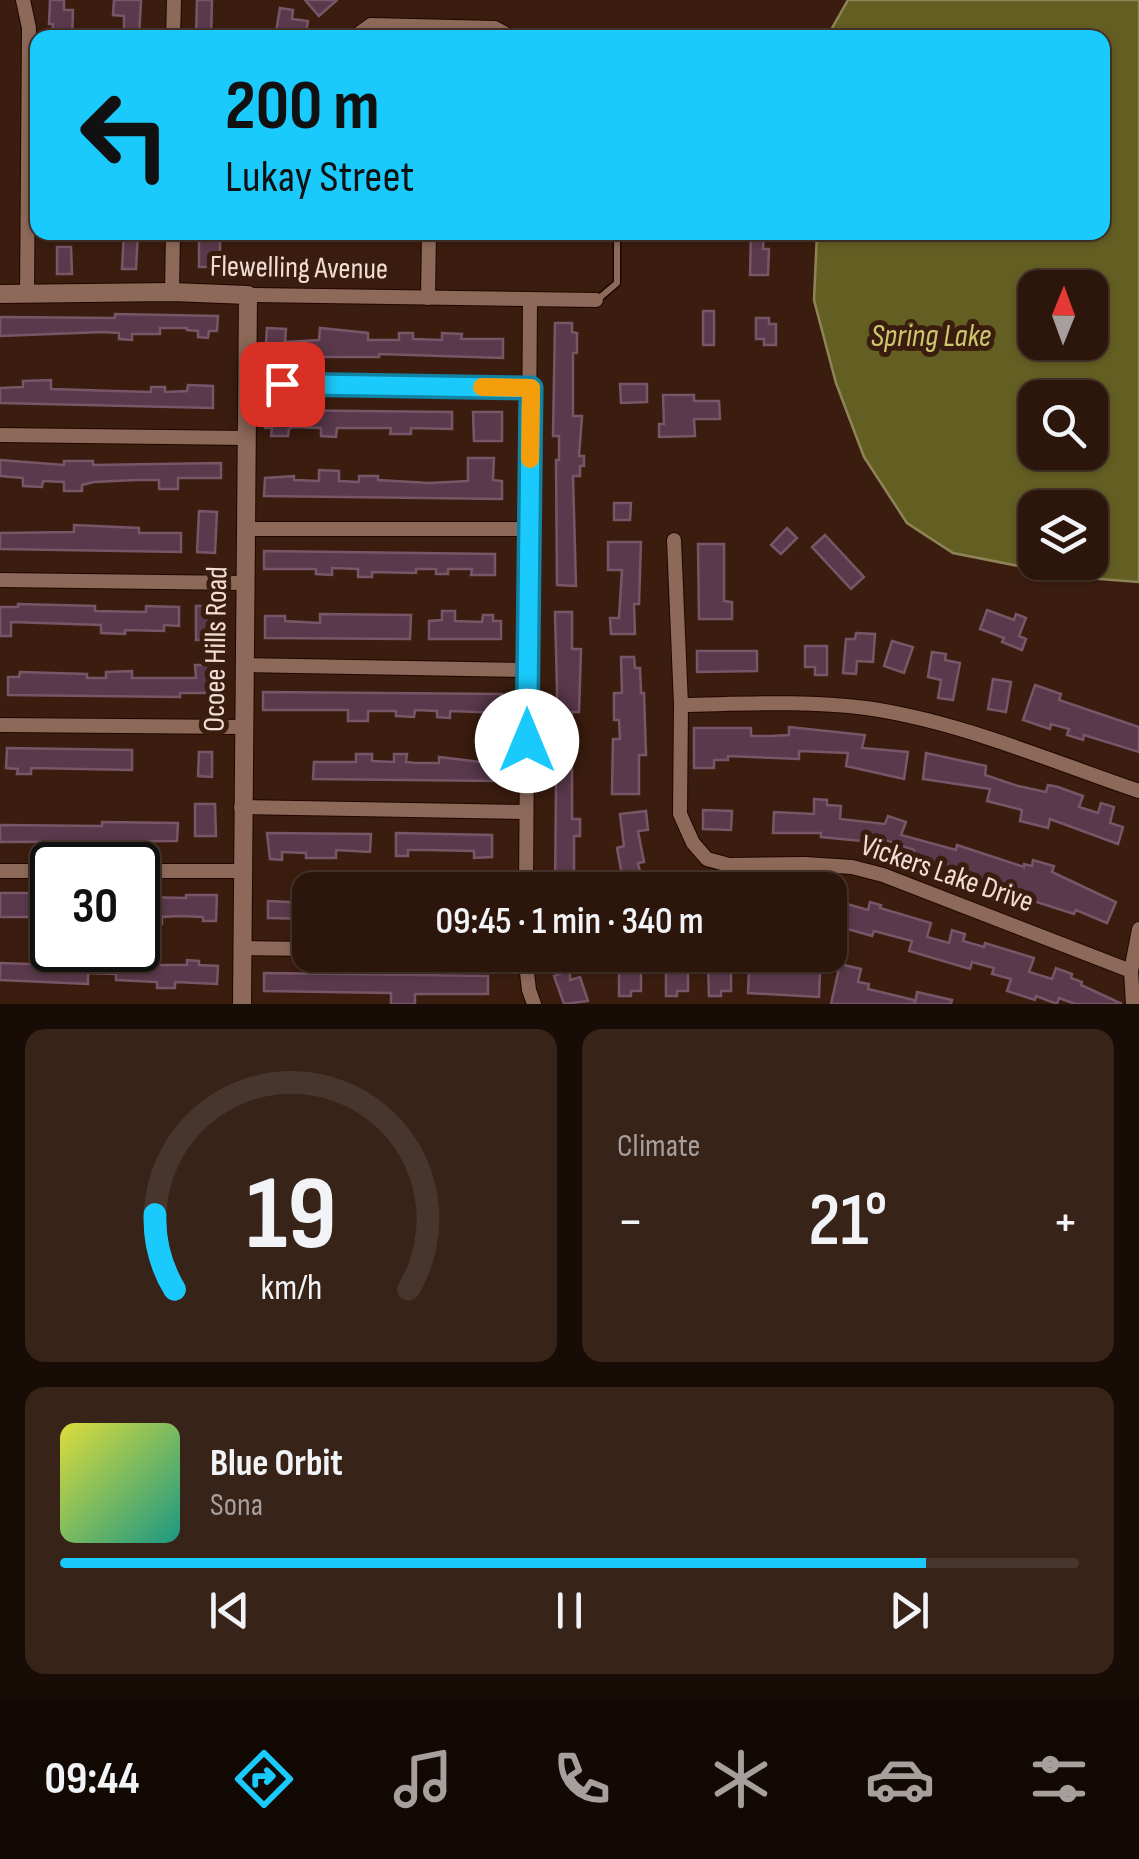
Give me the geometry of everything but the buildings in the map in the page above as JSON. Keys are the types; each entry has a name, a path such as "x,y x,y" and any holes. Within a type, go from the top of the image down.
{"street":[{"path":"23,0 29,28 27,294"},
{"path":"174,0 174,30"},
{"path":"364,30 371,25 499,30"},
{"path":"172,292 173,240"},
{"path":"428,298 429,240"},
{"name":"Flewelling Avenue","path":"0,294 172,292 596,300"},
{"name":"Ocoee Hills Road","path":"242,1004 248,295"},
{"path":"526,872 530,299"},
{"path":"247,384 531,388"},
{"path":"0,435 247,438"},
{"path":"245,529 529,529"},
{"name":"Vickers Lake Drive","path":"674,540 680,814 693,842 707,859 730,865 852,868 883,875 1131,970"},
{"path":"0,580 244,583"},
{"path":"244,666 528,670"},
{"path":"680,705 805,703 867,708 932,722 1139,791"},
{"path":"0,725 243,727"},
{"path":"242,807 526,812"},
{"path":"0,871 30,871"},
{"path":"160,871 242,871"},
{"path":"1133,1004 1131,970 1139,929"},
{"path":"243,948 292,948"},
{"path":"527,972 534,1004"}],"lane":[{"path":"596,300 617,283 617,240"}],"water":[{"name":"Spring Lake","path":"848,0 1139,0 1139,582 1108,580 1108,490 1018,490 1018,566 953,553 907,523 864,457 836,383 814,300 817,240 1110,240 1110,30 831,30"}],"slow traffic":[{"path":"482,387 531,388 530,459"}],"route":[{"path":"282,384 531,388 527,741"}]}
